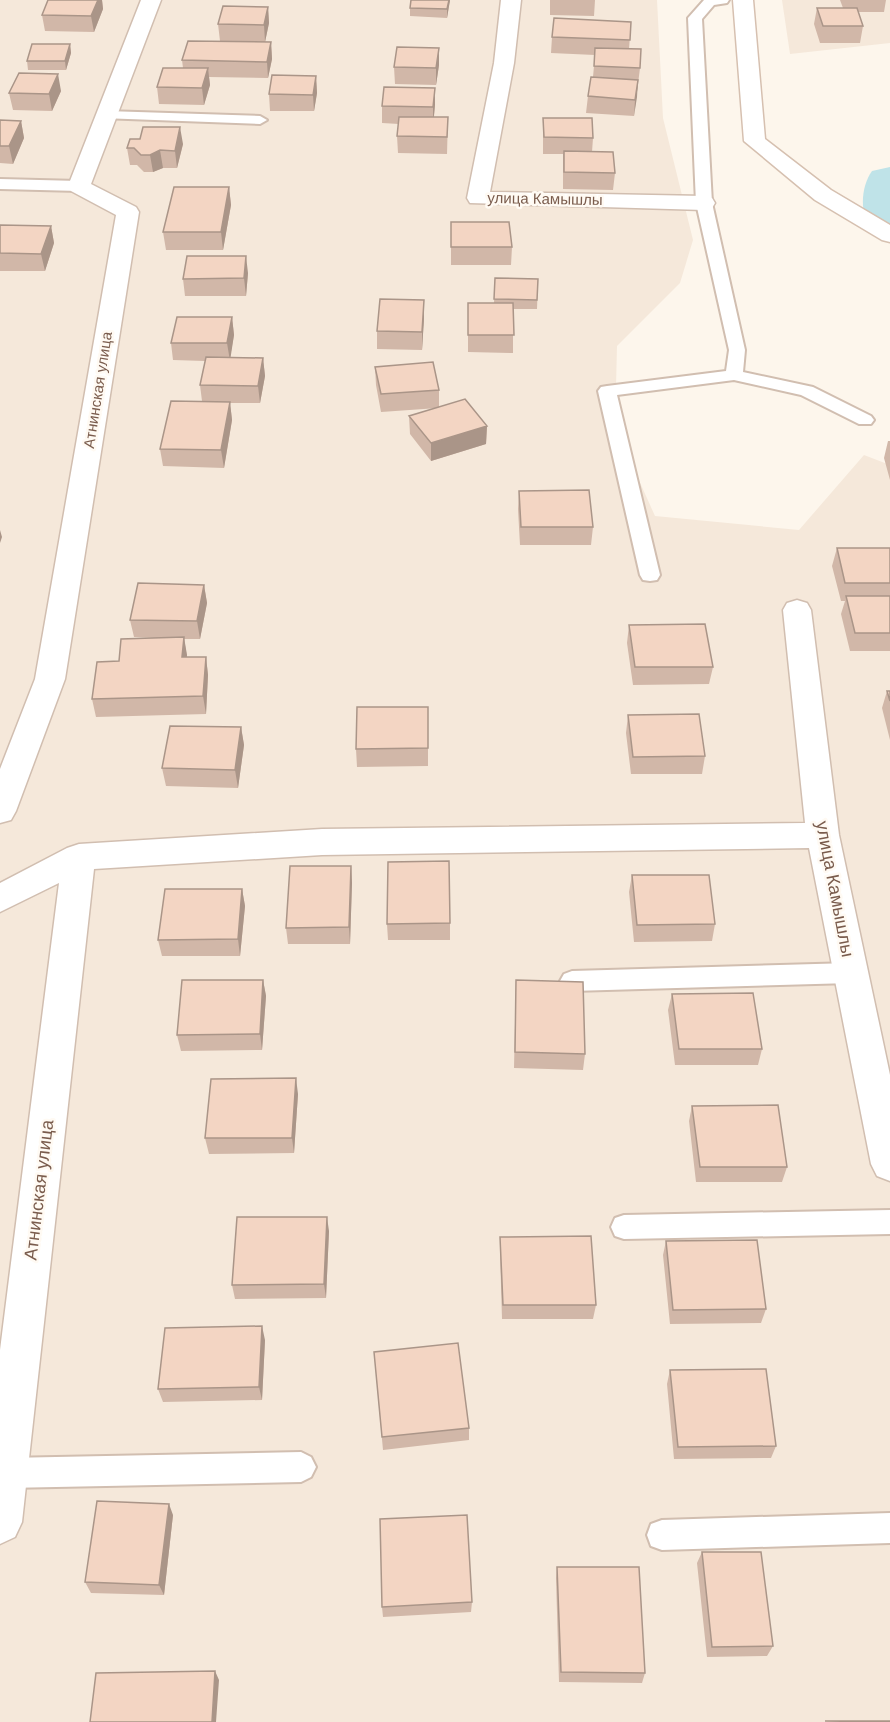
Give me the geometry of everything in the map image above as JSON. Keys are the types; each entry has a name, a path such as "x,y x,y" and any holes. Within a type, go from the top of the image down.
{"street":[{"path":"79,186 151,0"},
{"name":"улица Камышлы","path":"511,0 504,63 478,198 704,202"},
{"path":"743,0 755,141 823,195 890,235"},
{"name":"Атнинская улица","path":"0,812 50,679 128,212 79,186"},
{"name":"улица Камышлы","path":"797,610 823,835 890,1164"},
{"path":"0,899 79,857 322,842 823,835"},
{"name":"Атнинская улица","path":"0,1522 79,857"}],"lane":[{"path":"722,0 710,1 695,18 704,202 737,350 734,375"},
{"path":"106,115 260,120"},
{"path":"0,184 79,186"},
{"path":"650,575 607,391 734,375 807,391 865,420"},
{"path":"572,981 851,974"},
{"path":"624,1227 890,1222"},
{"path":"6,1473 301,1467"},
{"path":"662,1535 890,1528"}],"shaded area":[{"path":"0,0 657,0 663,118 693,240 680,283 617,346 615,427 655,516 799,530 864,455 890,465 890,1722 0,1722"},
{"path":"782,0 890,0 890,43 790,54"}],"building":[{"path":"48,0 98,0 91,16 42,15"},
{"path":"411,0 449,0 447,9 410,8"},
{"path":"223,6 268,7 264,25 218,24"},
{"path":"817,8 857,8 863,26 823,26"},
{"path":"554,18 631,22 630,40 552,37"},
{"path":"188,41 271,42 267,62 182,60"},
{"path":"32,44 70,44 65,61 27,61"},
{"path":"397,47 439,48 436,68 394,67"},
{"path":"595,48 641,49 640,68 594,66"},
{"path":"163,68 208,68 202,88 157,87"},
{"path":"19,73 58,74 49,94 9,93"},
{"path":"272,75 316,76 313,95 269,94"},
{"path":"591,77 638,80 635,100 588,96"},
{"path":"384,87 435,88 433,107 382,106"},
{"path":"399,117 448,117 447,137 397,136"},
{"path":"543,118 592,118 593,138 544,137"},
{"path":"0,120 21,121 9,146 0,146"},
{"path":"143,127 180,127 175,151 160,150 150,155 141,155 134,148 127,148 130,139 140,139"},
{"path":"564,151 613,152 615,173 564,172"},
{"path":"174,187 229,187 221,232 163,232"},
{"path":"451,222 509,222 512,247 451,247"},
{"path":"0,225 51,226 41,254 0,253"},
{"path":"187,256 246,256 244,278 183,279"},
{"path":"495,278 538,279 537,300 494,299"},
{"path":"380,299 424,300 422,332 377,331"},
{"path":"468,303 513,303 514,335 468,335"},
{"path":"177,317 232,317 227,343 171,343"},
{"path":"206,357 263,358 258,386 200,385"},
{"path":"433,362 439,390 381,394 375,367"},
{"path":"465,399 487,426 431,443 409,416"},
{"path":"171,401 230,402 221,450 160,449"},
{"path":"589,490 593,527 521,527 519,491"},
{"path":"837,548 890,548 890,583 845,583"},
{"path":"138,583 204,585 197,621 130,620"},
{"path":"846,596 890,596 890,633 855,633"},
{"path":"705,624 713,667 635,667 629,625"},
{"path":"184,637 182,657 206,657 203,696 92,699 97,662 119,661 121,639"},
{"path":"357,707 428,707 428,748 356,749"},
{"path":"699,714 705,756 633,757 628,715"},
{"path":"170,726 241,727 235,770 162,768"},
{"path":"449,861 450,923 387,924 388,862"},
{"path":"290,866 351,866 349,927 286,928"},
{"path":"632,875 709,875 715,924 637,925"},
{"path":"165,889 242,889 238,939 158,940"},
{"path":"182,980 263,980 260,1034 177,1035"},
{"path":"516,980 583,982 585,1054 515,1052"},
{"path":"753,993 762,1049 679,1049 672,994"},
{"path":"296,1078 292,1138 205,1138 211,1079"},
{"path":"778,1105 787,1167 700,1167 692,1106"},
{"path":"237,1217 327,1217 324,1284 232,1285"},
{"path":"591,1236 596,1305 503,1305 500,1237"},
{"path":"757,1240 766,1309 673,1310 666,1241"},
{"path":"262,1326 259,1387 158,1389 165,1328"},
{"path":"458,1343 469,1428 382,1437 374,1352"},
{"path":"766,1369 776,1446 678,1447 670,1370"},
{"path":"97,1501 169,1504 159,1585 85,1582"},
{"path":"467,1515 472,1602 382,1607 380,1519"},
{"path":"702,1552 761,1552 773,1646 712,1647"},
{"path":"557,1567 639,1567 645,1673 561,1672"},
{"path":"215,1671 212,1722 90,1722 96,1673"},
{"path":"825,1721 890,1721 890,1722"}],"waterway":[{"path":"890,182 890,220"}]}
